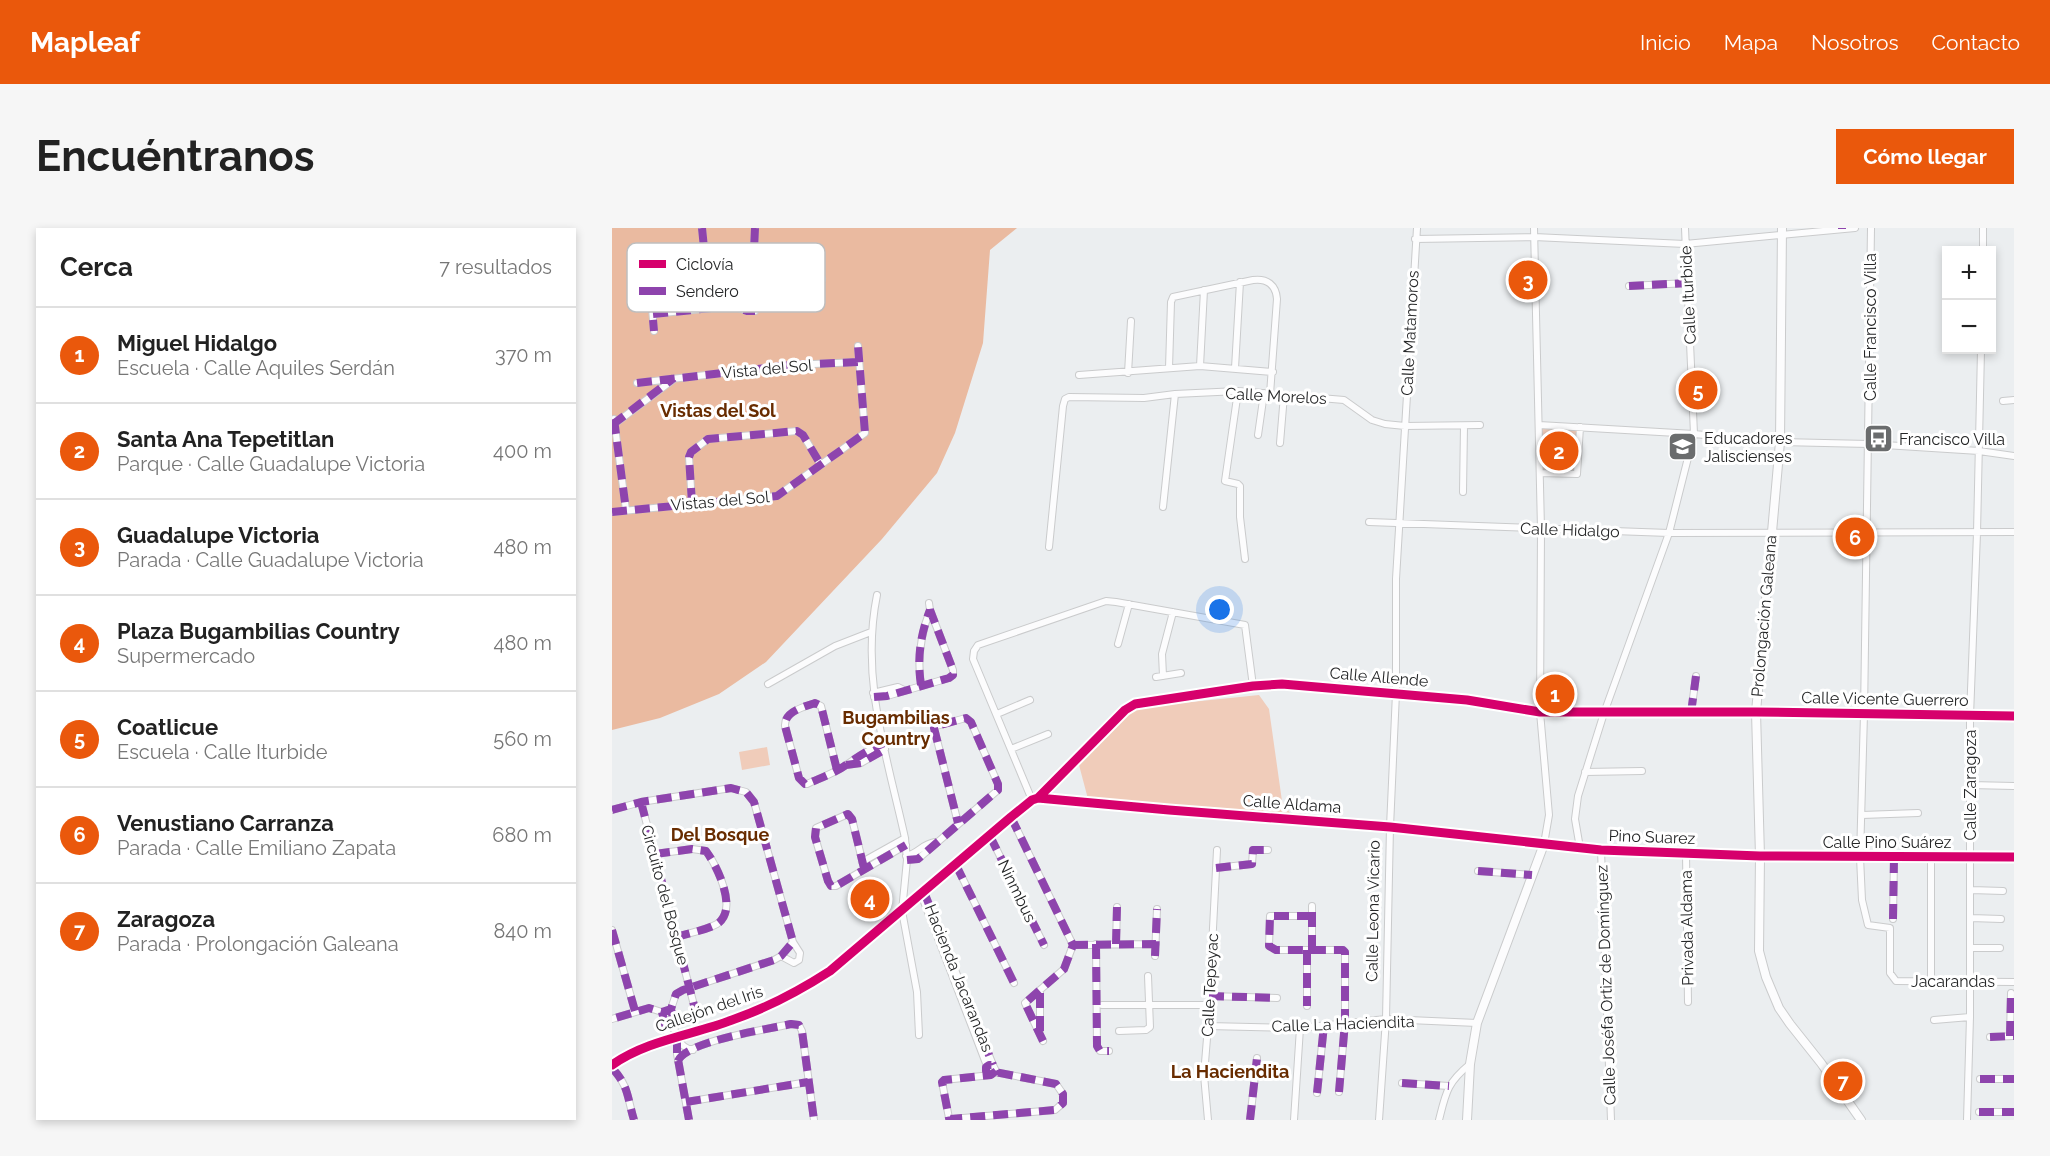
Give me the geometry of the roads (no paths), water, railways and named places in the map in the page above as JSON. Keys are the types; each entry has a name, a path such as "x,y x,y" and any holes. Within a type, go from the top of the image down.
{"street":[{"path":"702,228 704,243"},
{"path":"754,243 755,228"},
{"name":"Calle Matamoros","path":"1405,426 1417,228"},
{"path":"1467,1120 1470,1064 1477,1023 1544,844 1549,815 1540,712 1541,529 1534,228"},
{"name":"Calle Iturbide","path":"1685,228 1694,434"},
{"path":"1415,240 1534,237 1685,244 1782,231 1855,228"},
{"name":"Calle Francisco Villa","path":"1871,228 1860,857 1862,898 1867,923 1890,928 1890,973 1893,979"},
{"path":"1983,228 1983,246"},
{"name":"Prolongación Galeana","path":"1782,231 1780,442 1755,712 1760,856 1759,951 1766,977 1779,1008 1861,1120"},
{"path":"1169,368 1172,299 1240,282 1264,280 1274,287 1277,292 1273,372 1258,435"},
{"path":"1235,368 1240,282"},
{"path":"1629,286 1688,283"},
{"path":"1200,366 1204,290"},
{"path":"654,331 653,314 672,312"},
{"path":"1128,373 1131,321"},
{"name":"Vistas del Sol","path":"612,512 777,496 865,433 858,346"},
{"name":"Calle Zaragoza","path":"1967,1120 1971,981 1970,716 1981,354"},
{"name":"Vista del Sol","path":"637,382 791,366 859,362"},
{"path":"1079,375 1200,366 1273,372"},
{"path":"626,510 613,422 675,378"},
{"path":"1238,391 1225,481 1240,486 1239,517 1245,559"},
{"name":"Calle Morelos","path":"1049,547 1063,406 1066,398 1144,398 1238,391 1344,400 1375,421 1405,426 1480,425"},
{"path":"1163,507 1175,394"},
{"path":"1280,443 1284,395"},
{"path":"2004,400 2014,400"},
{"path":"1539,425 1694,434 1780,442 1869,444 1979,451 2014,456"},
{"name":"Calle Leona Vicario","path":"1379,1120 1386,1019 1390,827 1396,693 1396,579 1405,426"},
{"path":"1463,492 1464,426"},
{"path":"1540,473 1577,474 1580,427"},
{"path":"692,503 689,457 691,452 706,439 797,430 803,435 821,465"},
{"name":"Calle Joséfa Ortiz de Domínguez","path":"1580,848 1575,819 1578,796 1604,713 1669,533 1694,434"},
{"name":"Calle Hidalgo","path":"1369,522 1669,533 2014,532"},
{"path":"877,595 870,656 874,695 905,841 907,858 902,911 917,992 920,1035"},
{"path":"1035,799 1011,749 974,659 974,651 978,645 1106,602 1129,604 1245,625 1253,686"},
{"path":"1118,644 1129,604"},
{"path":"874,695 886,696 904,690 921,686 949,678 954,673 929,607 919,650 921,686"},
{"path":"1173,612 1162,654 1160,677 1181,673"},
{"path":"768,684 835,646 871,632"},
{"path":"1691,712 1696,676"},
{"name":"Calle Allende","path":"1035,799 1130,706 1253,686 1282,684 1396,693 1467,700 1540,712 1755,712"},
{"path":"997,714 1030,700"},
{"path":"837,770 821,706 815,703 788,715 785,726 802,783 807,784 837,770 846,765 857,756 885,746"},
{"name":"Calle Vicente Guerrero","path":"1755,712 2014,716"},
{"path":"907,858 926,844 936,842 999,788 971,722 966,718 934,728 958,823"},
{"path":"1011,749 1048,734"},
{"path":"1585,772 1642,771"},
{"path":"1970,785 2014,786"},
{"name":"Circuito del Bosque","path":"612,810 641,802 731,788 746,792 754,802 793,942 800,953 799,960 795,963 781,957 732,976 690,988"},
{"name":"Callejón del Iris","path":"612,1066 636,1050 732,1021 802,989 830,970 1035,799"},
{"name":"Calle Aldama","path":"1035,799 1390,827 1544,844"},
{"name":"Circuito del Bosque","path":"641,802 695,1009"},
{"path":"1862,815 1918,813"},
{"path":"863,865 849,814 816,828 815,837 831,886 836,886 863,865 905,841"},
{"path":"1011,817 1073,945 1064,969 1025,1003 1043,1041"},
{"name":"Ninmbus","path":"990,836 1044,945"},
{"name":"Pino Suarez","path":"1544,844 1601,850 1760,856"},
{"path":"655,854 692,849 706,851 715,864 721,880 728,907 724,917 717,924 677,937"},
{"name":"Calle Tepeyac","path":"1208,1120 1204,1075 1217,850"},
{"path":"1216,868 1252,864 1253,850 1268,850"},
{"name":"Calle Joséfa Ortiz de Domínguez","path":"1601,850 1611,1120"},
{"name":"Privada Aldama","path":"1686,853 1688,1002"},
{"name":"Calle Pino Suárez","path":"1760,856 2014,857"},
{"path":"1893,919 1894,857"},
{"path":"1931,857 1931,981"},
{"path":"956,865 1014,983"},
{"path":"1478,871 1532,875"},
{"path":"1971,890 2003,891"},
{"name":"Hacienda Jacarandas","path":"923,893 990,1065 986,1071 992,1074 1056,1084 1064,1094 1064,1103 1055,1110 949,1118 942,1082 992,1074"},
{"path":"1307,1006 1312,906"},
{"path":"1116,944 1117,907"},
{"path":"1155,956 1157,909"},
{"path":"1312,916 1270,916 1269,944 1276,950 1345,951 1345,1022 1339,1092"},
{"path":"1971,918 2001,919"},
{"path":"612,930 635,1011"},
{"path":"781,957 793,942"},
{"path":"1096,944 1097,1046 1100,1051 1109,1052"},
{"path":"1073,945 1156,944"},
{"path":"1971,948 2000,948"},
{"path":"612,959 620,957"},
{"path":"1119,1031 1149,1029 1148,976"},
{"name":"Jacarandas","path":"1893,979 2014,982"},
{"path":"689,1120 673,1039 671,1009 676,994 690,988"},
{"path":"1040,992 1040,1032"},
{"path":"1990,1037 2012,1036 2011,993"},
{"path":"1209,996 1277,998"},
{"path":"1102,1005 1209,1005"},
{"path":"612,1019 649,1008 662,1012 671,1009"},
{"path":"662,1012 673,1039 693,1050"},
{"path":"1934,1020 1970,1017"},
{"name":"Calle La Haciendita","path":"1208,1026 1300,1028 1386,1019 1477,1023"},
{"path":"678,1061 682,1055 721,1038 791,1024 799,1025 802,1031 814,1120"},
{"path":"1317,1094 1324,1025"},
{"path":"1294,1120 1300,1028"},
{"path":"1250,1120 1257,1058"},
{"path":"1439,1120 1449,1086 1455,1076 1470,1064"},
{"path":"612,1066 623,1080 634,1120"},
{"path":"1980,1079 2014,1079"},
{"path":"686,1102 808,1082"},
{"path":"1402,1083 1449,1086"},
{"path":"1979,1113 2014,1112"}],"place":[{"name":"Guadalupe Victoria","path":"1528,280"},
{"name":"Coatlicue","path":"1698,390"},
{"name":"Francisco Villa","path":"1878,439"},
{"name":"Educadores Jaliscienses","path":"1683,447"},
{"name":"Santa Ana Tepetitlan","path":"1559,451"},
{"name":"Venustiano Carranza","path":"1855,537"},
{"name":"Miguel Hidalgo","path":"1555,694"},
{"name":"Plaza Bugambilias Country","path":"870,899"},
{"name":"Zaragoza","path":"1843,1081"}],"district":[{"name":"Vistas del Sol","path":"718,410"},
{"name":"Bugambilias Country","path":"896,727"},
{"name":"Del Bosque","path":"720,834"},
{"name":"La Haciendita","path":"1230,1071"}]}
